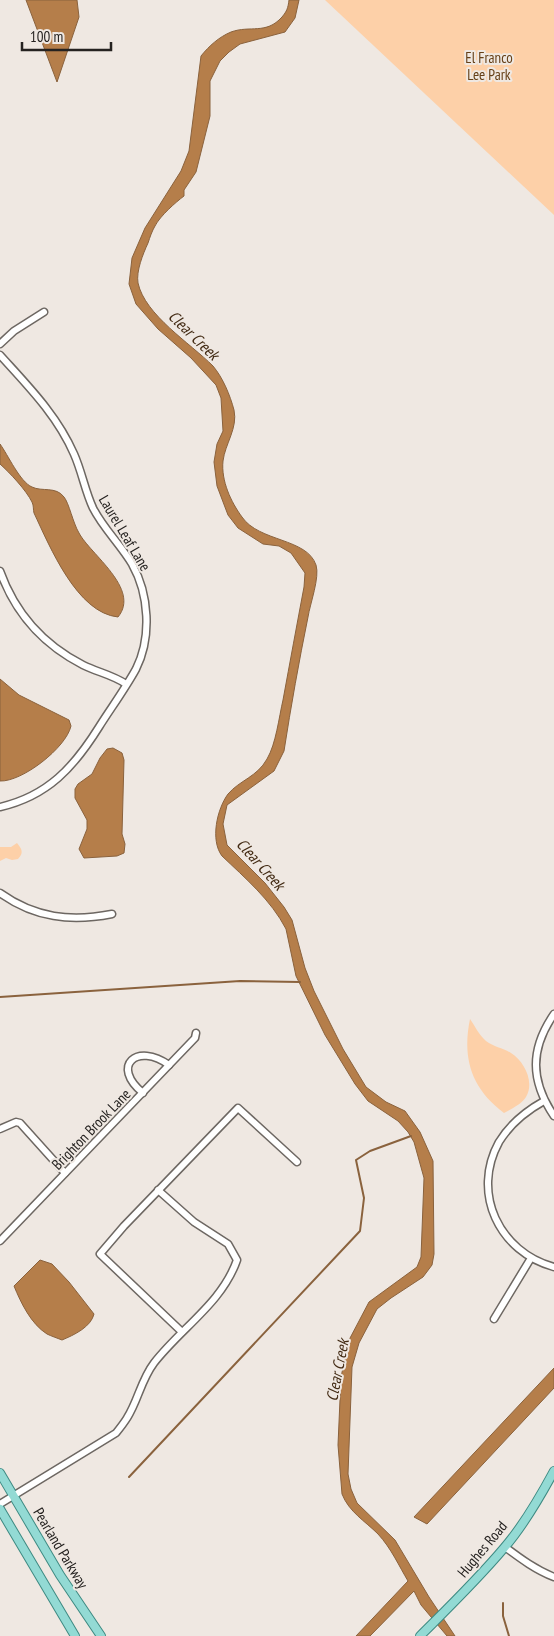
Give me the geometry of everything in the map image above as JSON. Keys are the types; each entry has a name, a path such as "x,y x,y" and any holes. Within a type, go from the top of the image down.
{"main road":[{"name":"Hughes Road","path":"420,1636 505,1547 542,1494 554,1471"},
{"name":"Pearland Parkway","path":"0,1474 60,1574 101,1636"},
{"path":"0,1509 75,1636"}],"street":[{"path":"0,344 14,331 44,312"},
{"name":"Laurel Leaf Lane","path":"0,355 32,390 54,418 74,455 97,516 127,557 140,581 145,606 145,638 136,668 88,745 70,768 55,781 33,795 0,807"},
{"path":"0,571 14,602 45,640 75,661 126,684"},
{"path":"0,893 31,910 60,918 84,919 112,914"},
{"path":"554,1014 548,1022 538,1047 536,1062 537,1081 544,1101 554,1116"},
{"name":"Brighton Brook Lane","path":"0,1241 196,1038 196,1033"},
{"path":"143,1093 128,1075 128,1066 131,1060 136,1056 149,1055 161,1059 170,1065"},
{"path":"544,1101 520,1116 503,1136 493,1157 488,1178 490,1200 497,1223 514,1246 531,1258 554,1267"},
{"path":"182,1332 100,1254 158,1190 238,1108 297,1162"},
{"path":"0,1129 16,1122 20,1123 65,1173"},
{"path":"0,1504 116,1434 128,1418 142,1382 154,1364 215,1299 232,1275 237,1260 228,1244 194,1222 158,1190"},
{"path":"494,1319 531,1258"},
{"path":"505,1547 528,1564 554,1577"}],"green space":[{"name":"El Franco Lee Park","path":"325,0 554,0 554,215"},
{"path":"17,843 22,851 18,859 6,858 0,861 0,847 11,847"},
{"path":"470,1019 486,1041 508,1051 516,1057 527,1072 529,1085 526,1097 519,1104 504,1113 484,1093 472,1071 467,1047"}],"shaded area":[{"path":"26,0 77,0 79,17 57,82"},
{"path":"289,0 299,0 295,18 285,32 240,44 220,61 210,81 210,116 196,172 184,190 184,196 157,222 140,263 138,283 142,295 149,306 170,328 213,366 226,387 235,417 233,430 224,455 223,469 225,484 238,511 250,525 259,531 303,550 311,556 316,565 316,583 301,650 284,751 274,771 227,805 223,824 227,845 265,883 292,920 305,968 314,991 343,1049 366,1087 386,1102 405,1111 420,1132 433,1161 434,1254 432,1265 423,1277 377,1309 359,1343 352,1367 348,1474 351,1489 357,1503 395,1540 455,1636 447,1636 421,1605 414,1591 370,1636 356,1636 408,1581 383,1539 353,1511 342,1494 338,1445 341,1377 349,1340 369,1302 417,1267 421,1257 424,1178 414,1142 398,1121 368,1101 355,1084 325,1035 296,976 286,929 280,918 265,899 222,856 216,842 216,825 224,800 233,789 263,765 273,746 304,587 305,573 291,553 279,546 263,544 238,528 228,515 217,486 214,462 217,444 223,431 221,398 216,385 191,358 158,329 136,304 129,284 132,258 145,228 181,171 189,151 201,56 214,42 231,32 264,28 276,23 286,11"},
{"path":"0,444 23,480 32,487 53,490 64,497 79,533 119,584 123,595 123,606 118,617 103,613 90,604 67,576 34,513 33,503 18,482 0,464"},
{"path":"0,679 19,695 69,720 71,726 61,744 42,762 20,776 0,781"},
{"path":"113,748 122,753 124,760 122,834 125,844 124,853 117,856 84,858 79,849 87,829 87,820 75,798 75,789 78,784 92,774 107,749"},
{"path":"40,1260 52,1264 94,1314 86,1327 62,1340 47,1334 36,1325 23,1306 14,1286"},
{"path":"554,1368 554,1388 427,1524 414,1517"}],"waterway":[{"path":"0,997 240,981 300,982"},
{"path":"129,1477 360,1231 364,1198 356,1160 370,1151 411,1136"},
{"path":"503,1603 503,1616 509,1636"}],"water label":[{"name":"Clear Creek","path":"194,335"},
{"name":"Clear Creek","path":"261,864"},
{"name":"Clear Creek","path":"337,1370"}]}
